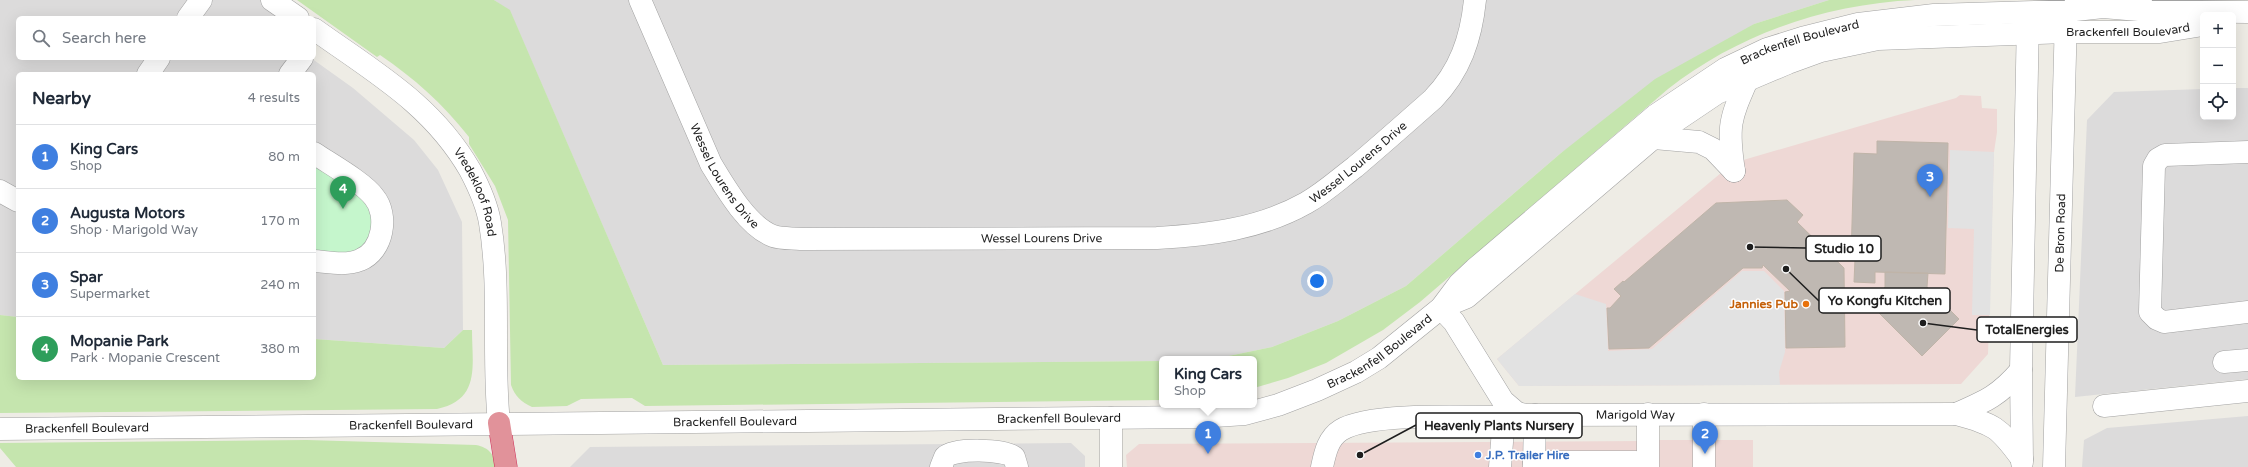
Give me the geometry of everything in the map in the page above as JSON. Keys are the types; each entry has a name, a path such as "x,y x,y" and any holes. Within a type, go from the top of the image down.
{"highway":[{"path":"499,423 506,467"}],"street":[{"path":"189,16 201,0"},
{"path":"272,0 295,16"},
{"name":"Wessel Lourens Drive","path":"640,0 711,164 736,202 760,228 774,237 1156,238 1201,235 1234,229 1269,219 1306,203 1330,187 1372,152 1447,85 1465,49 1471,30 1474,0"},
{"name":"Brackenfell Boulevard","path":"0,428 389,426 499,423 1207,417 1245,414 1278,405 1318,390 1356,372 1379,358 1441,308 1459,284 1475,269 1656,115 1725,69 1767,49 1802,38 1858,24 1934,15 2066,14 2103,7 2151,11 2248,12"},
{"name":"Brackenfell Boulevard","path":"2066,14 2160,32 2200,25"},
{"name":"De Bron Road","path":"2054,467 2066,14"},
{"path":"2022,463 2021,370 2028,15"},
{"name":"Brackenfell Boulevard","path":"1441,308 1467,297 1654,138 1717,93 1748,78 1821,51 1863,41 1933,36 2028,15"},
{"path":"2236,19 2248,17"},
{"name":"Vredekloof Road","path":"316,34 418,104 450,140 481,190 490,223 494,273 496,394 499,423"},
{"path":"149,72 158,60"},
{"path":"292,72 300,60"},
{"path":"1654,138 1699,142 1714,149 1734,170 1729,141 1731,120 1736,103 1748,78"},
{"path":"2248,152 2165,154 2158,158 2154,166 2150,312 2157,319 2164,322 2248,312"},
{"path":"316,155 373,195 382,213 381,236 368,256 348,263 316,261"},
{"path":"0,191 16,200"},
{"path":"1441,308 1454,322 1502,401 1519,415 1534,465 1642,464 1648,414"},
{"path":"2224,362 2248,360"},
{"name":"Marigold Way","path":"1956,414 1988,401 2006,387 2021,370"},
{"path":"2104,406 2248,392"},
{"name":"Marigold Way","path":"1322,467 1326,449 1332,437 1341,430 1353,426 1406,418 1648,414 1956,414 1989,423 2004,434 2022,463"},
{"path":"1704,414 1704,467"},
{"path":"1500,467 1519,415"},
{"path":"1111,418 1111,467"},
{"path":"941,467 945,457 955,452 1004,452 1014,457 1017,467"}],"shaded area":[{"path":"0,0 270,0 292,16 16,16 16,60 314,60 353,88 414,140 438,170 462,222 463,330 444,348 316,339 316,72 16,72 16,317 0,315"},
{"path":"494,0 1829,0 1754,24 1561,153 1406,286 1338,321 1272,347 1228,356 1159,356 1159,361 663,365 510,11"},
{"path":"2236,88 2248,88 2248,379 2075,397 2087,120 2114,92 2200,89 2200,120 2236,120"},
{"path":"1960,95 1981,96 1982,108 1997,109 1997,132 1994,152 1988,354 1961,384 1519,386 1497,359 1733,163 1956,98"},
{"path":"1950,150 1994,152 1990,315 1972,315 1974,229 1948,228"},
{"path":"1742,271 1764,271 1784,291 1785,352 1779,372 1780,385 1519,386 1497,359 1575,294 1606,304 1608,351 1652,349"},
{"path":"2248,416 2248,467 2082,467 2084,440 2107,428"},
{"path":"1656,440 1753,440 1753,467 1656,467"},
{"path":"1643,441 1644,467 1127,467 1126,455 1139,444"},
{"path":"1071,443 1085,456 1085,467 570,467 590,447"}],"green space":[{"path":"297,0 494,0 510,10 663,365 1159,361 1159,400 645,406 632,398 581,399 567,406 532,407 519,398 511,385 508,220 495,186 469,144 469,137 449,114 428,92 405,73 380,55 377,57"},
{"path":"1829,0 1915,0 1849,8 1816,15 1784,25 1724,52 1668,89 1420,302 1383,330 1326,363 1288,378 1257,387 1257,356 1228,356 1272,347 1338,321 1406,286 1561,153 1655,79 1754,24"},
{"path":"316,164 366,199 370,206 374,229 359,252 316,253"},
{"path":"0,315 16,317 16,380 316,380 316,339 444,348 463,330 472,330 473,368 467,389 461,398 451,404 437,409 0,413"},
{"path":"307,440 476,445 485,448 490,452 497,467 16,467 0,448 0,443"}],"building":[{"path":"1877,141 1948,143 1945,274 1875,272 1875,283 1854,282 1855,259 1851,259 1854,153 1877,154"},
{"path":"1787,200 1803,215 1797,222 1844,268 1845,347 1786,348 1785,292 1790,291 1763,265 1762,268 1743,268 1649,348 1609,349 1607,308 1610,308 1621,296 1614,289 1716,203"},
{"path":"1885,272 1928,273 1927,287 1959,319 1922,356 1874,308 1883,298 1878,294 1885,287"}],"place":[{"name":"Spar","path":"1930,197"},
{"name":"Mopanie Park","path":"343,209"},
{"name":"Studio 10","path":"1750,247"},
{"name":"Yo Kongfu Kitchen","path":"1786,269"},
{"name":"Jannies Pub","path":"1806,304"},
{"name":"TotalEnergies","path":"1923,323"},
{"name":"King Cars","path":"1208,454"},
{"name":"Augusta Motors","path":"1705,454"},
{"name":"Heavenly Plants Nursery","path":"1360,455"},
{"name":"J.P. Trailer Hire","path":"1478,455"}]}
